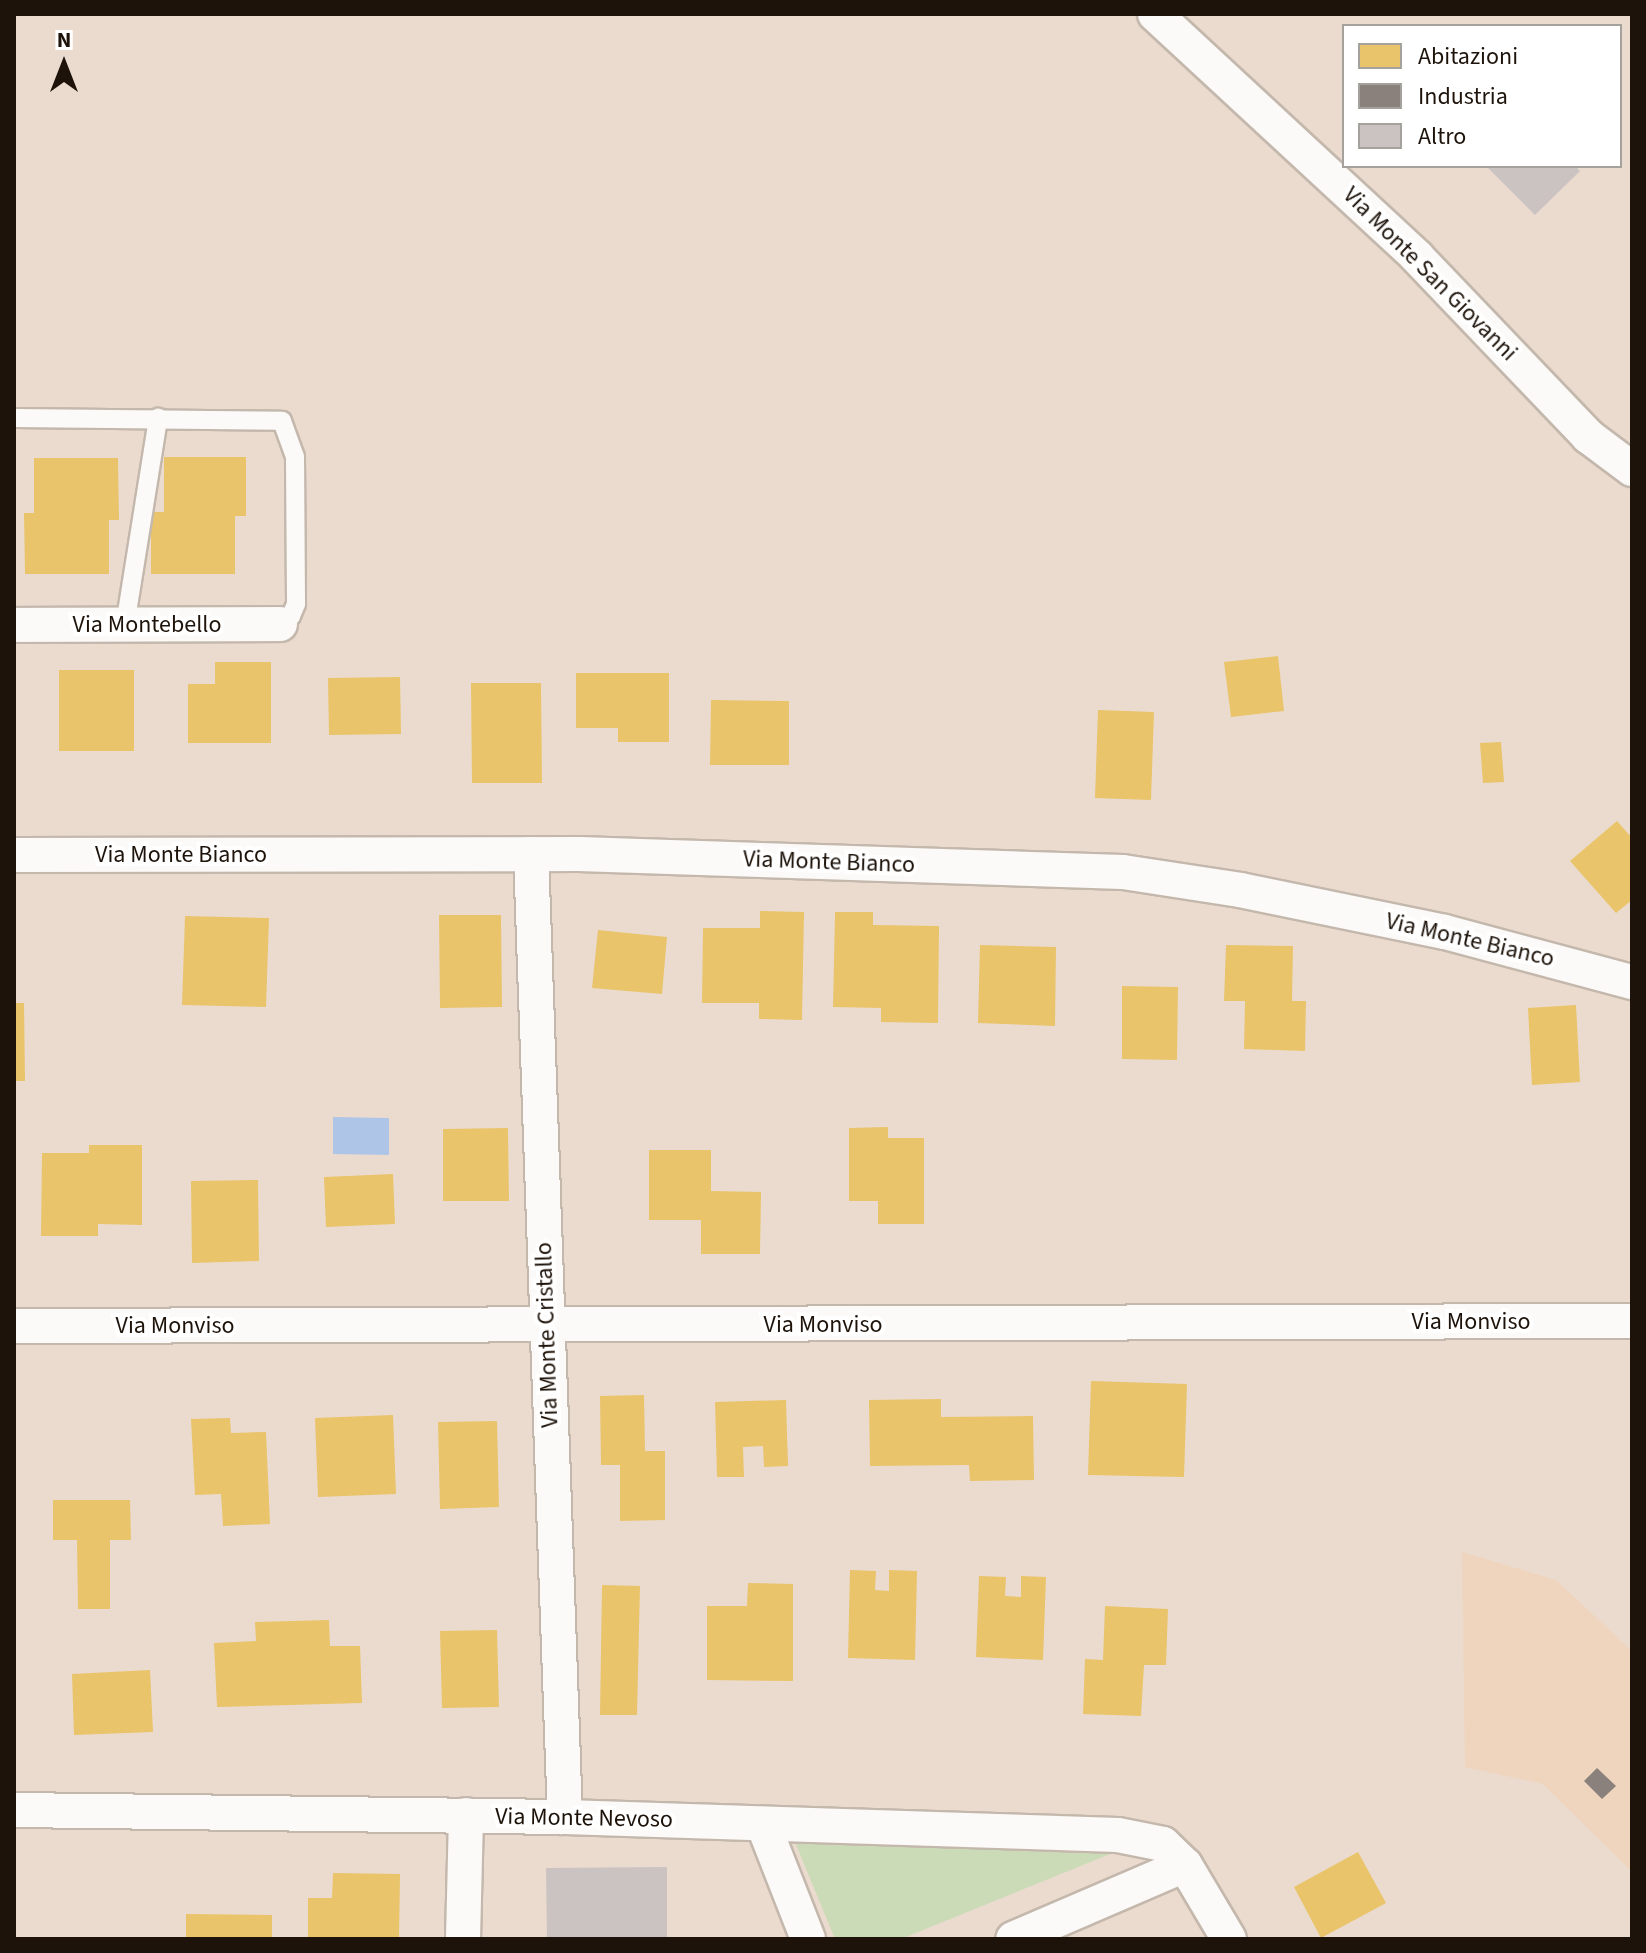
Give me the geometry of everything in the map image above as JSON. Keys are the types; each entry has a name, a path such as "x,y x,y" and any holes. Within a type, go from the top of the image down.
{"street":[{"name":"Via Monte San Giovanni","path":"1155,14 1417,257 1588,436 1632,469"},
{"name":"Via Montebello","path":"14,625 280,624"},
{"name":"Via Monte Bianco","path":"14,855 531,854 1078,869 1165,877 1445,932 1632,982"},
{"name":"Via Monte Cristallo","path":"531,854 565,1817"},
{"name":"Via Monviso","path":"14,1326 1619,1322"},
{"path":"1619,1322 1632,1349"},
{"name":"Via Monte Nevoso","path":"14,1810 565,1817 1154,1840 1185,1865"},
{"path":"463,1939 466,1815"},
{"path":"763,1824 808,1939"},
{"path":"1013,1939 1185,1865 1229,1939"}],"lane":[{"path":"14,418 273,418 288,428 295,457 296,604 291,616 280,624"},
{"path":"125,625 158,418"}],"shaded area":[{"path":"1462,1552 1556,1580 1632,1651 1632,1872 1543,1784 1465,1767"}],"green space":[{"path":"792,1835 1120,1850 901,1939 835,1939"}],"water":[{"path":"333,1117 389,1118 389,1155 333,1154"}],"building: Abitazioni":[{"path":"164,457 246,457 246,516 235,516 235,574 151,574 151,512 164,512"},
{"path":"34,458 118,458 119,520 109,520 109,574 25,574 24,513 34,513"},
{"path":"1278,656 1284,711 1231,717 1224,662"},
{"path":"215,662 271,662 271,743 188,743 188,684 215,684"},
{"path":"59,670 134,670 134,751 59,751"},
{"path":"576,673 669,673 669,742 618,742 618,728 576,728"},
{"path":"400,677 401,734 329,735 328,678"},
{"path":"471,683 541,683 542,783 472,783"},
{"path":"711,700 789,701 789,765 710,765"},
{"path":"1098,710 1154,712 1151,800 1095,798"},
{"path":"1501,742 1504,782 1483,783 1480,743"},
{"path":"1617,821 1632,838 1632,900 1616,913 1570,861"},
{"path":"760,911 804,912 802,1020 759,1019 759,1003 702,1003 703,928 760,928"},
{"path":"835,912 873,912 873,925 939,926 938,1023 881,1022 881,1008 833,1007"},
{"path":"439,915 501,915 502,1007 440,1008"},
{"path":"185,916 269,918 266,1007 182,1005"},
{"path":"598,930 667,937 662,994 592,988"},
{"path":"980,945 1056,947 1055,1026 978,1023"},
{"path":"1226,945 1293,946 1292,1001 1306,1001 1305,1051 1244,1049 1245,1001 1224,1001"},
{"path":"1122,986 1178,987 1177,1060 1122,1059"},
{"path":"14,1003 24,1003 25,1081 14,1081"},
{"path":"1576,1005 1580,1082 1532,1085 1528,1008"},
{"path":"888,1127 888,1138 924,1138 924,1224 878,1224 878,1201 849,1201 849,1128"},
{"path":"508,1128 509,1201 443,1201 443,1129"},
{"path":"89,1145 142,1145 142,1225 98,1224 98,1236 41,1236 42,1153 89,1153"},
{"path":"649,1150 711,1150 711,1191 761,1192 760,1254 701,1254 701,1220 649,1220"},
{"path":"393,1174 395,1224 326,1227 324,1177"},
{"path":"258,1180 259,1261 192,1263 191,1181"},
{"path":"1091,1381 1187,1384 1184,1477 1088,1475"},
{"path":"644,1395 645,1451 665,1451 665,1520 620,1521 620,1465 601,1465 600,1396"},
{"path":"941,1399 941,1417 1033,1416 1034,1480 970,1481 969,1465 870,1466 869,1400"},
{"path":"786,1400 788,1466 764,1467 763,1446 743,1447 744,1477 717,1477 715,1402"},
{"path":"393,1415 396,1494 318,1497 315,1418"},
{"path":"230,1418 231,1433 266,1432 270,1524 223,1526 221,1494 195,1495 191,1419"},
{"path":"497,1421 499,1507 440,1509 438,1422"},
{"path":"53,1500 130,1500 131,1540 110,1540 110,1609 78,1609 77,1540 53,1540"},
{"path":"850,1570 876,1571 875,1590 889,1591 889,1570 917,1571 915,1660 848,1658"},
{"path":"979,1576 1006,1577 1005,1596 1021,1597 1021,1576 1046,1577 1043,1660 976,1657"},
{"path":"748,1583 793,1584 793,1681 707,1680 707,1606 747,1606"},
{"path":"602,1585 640,1586 637,1715 600,1715"},
{"path":"1105,1606 1168,1609 1166,1665 1144,1665 1141,1716 1083,1714 1085,1659 1103,1660"},
{"path":"329,1620 330,1646 360,1646 362,1703 217,1707 214,1643 256,1641 255,1622"},
{"path":"497,1630 499,1707 442,1708 440,1631"},
{"path":"150,1670 153,1732 74,1735 72,1674"},
{"path":"1358,1852 1386,1903 1321,1938 1294,1887"},
{"path":"333,1873 400,1874 399,1939 308,1939 308,1898 332,1898"},
{"path":"186,1914 272,1915 272,1939 186,1939"}],"building: Industria":[{"path":"1597,1768 1616,1786 1602,1799 1584,1781"}],"building: Altro":[{"path":"1488,168 1577,168 1580,171 1535,215"},
{"path":"667,1867 667,1939 547,1939 546,1868"}]}
